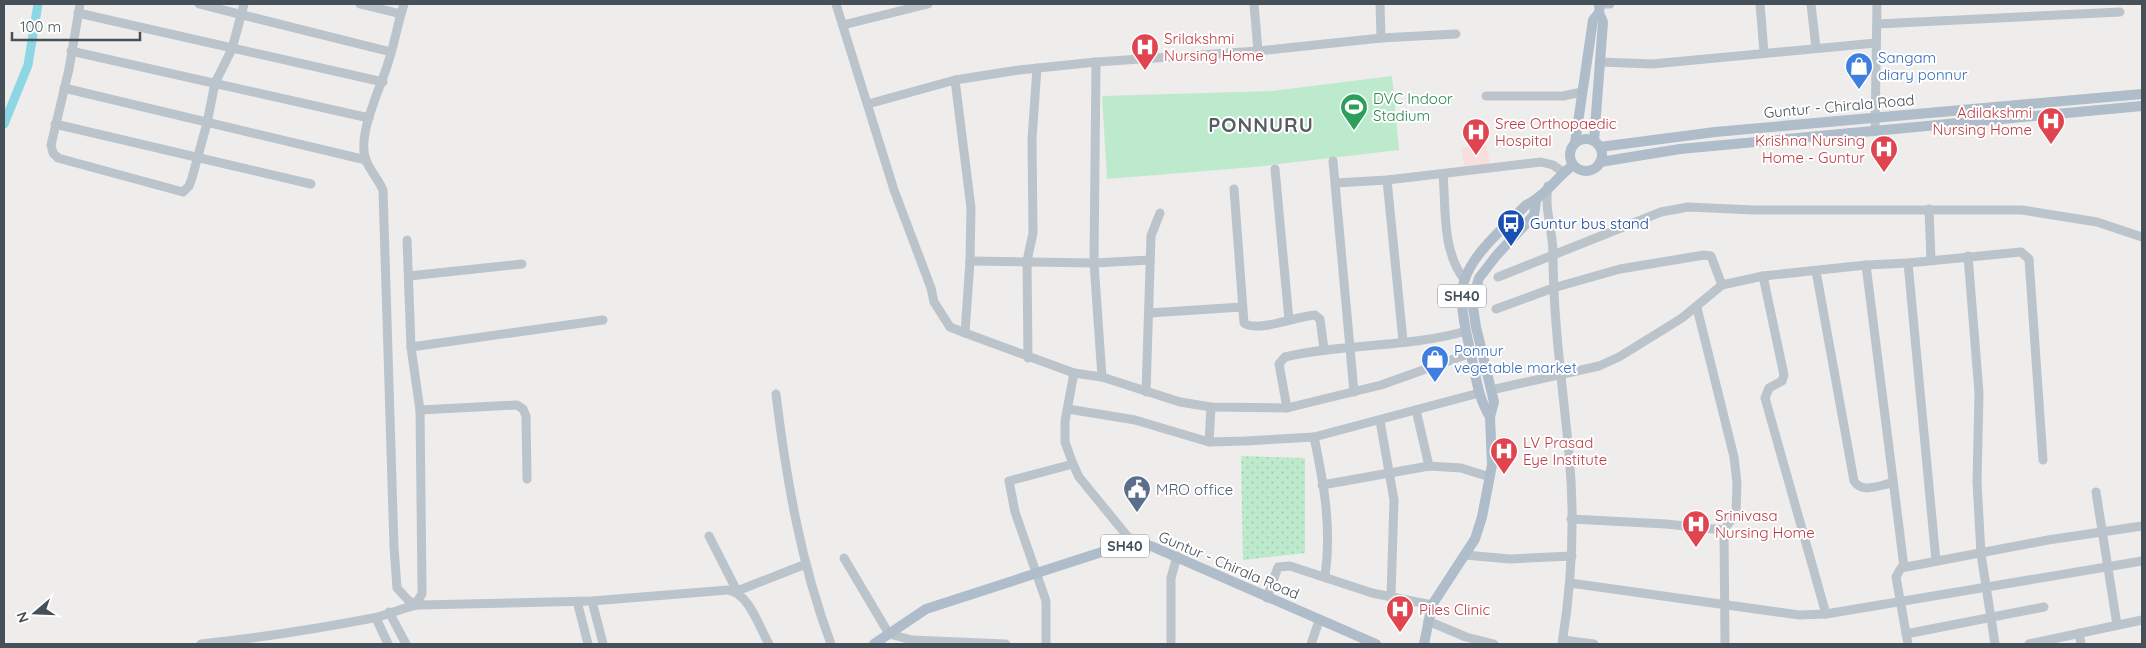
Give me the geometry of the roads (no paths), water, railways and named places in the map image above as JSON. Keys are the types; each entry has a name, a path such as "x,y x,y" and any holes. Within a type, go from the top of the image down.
{"main road":[{"path":"1599,6 1603,22 1597,144 1602,154 1600,162 1595,168 1587,171 1579,170 1573,165 1570,153 1575,143 1593,20 1599,6"},
{"name":"Guntur - Chirala Road","path":"1597,144 2142,94"},
{"name":"Guntur - Chirala Road","path":"1600,162 1680,149 2142,106"},
{"path":"1994,108 1995,120"},
{"path":"1575,143 1586,139 1597,144"},
{"name":"SH40","path":"1490,417 1482,405 1466,330 1462,294 1464,279 1473,262 1526,205 1536,201 1548,186 1573,165"},
{"name":"SH40","path":"1424,644 1432,605 1475,539 1482,517 1490,477 1490,417 1494,402 1476,327 1473,307 1475,291 1479,278 1496,256 1534,215 1536,201"},
{"name":"Guntur - Chirala Road","path":"874,644 926,609 1111,549 1131,545 1151,546 1177,556 1319,621 1376,644"}],"street":[{"path":"199,4 392,52"},
{"path":"244,4 232,49 215,83 207,123 189,186 183,192 58,158 53,153 51,145 79,8 232,49 383,82"},
{"path":"360,4 400,14"},
{"path":"404,4 383,82 369,118 364,144 366,160 377,176 383,190 394,548 397,588 412,601 592,601 728,590 736,591 806,564"},
{"path":"836,4 882,155 931,288 934,302 950,327 1028,358 1074,373 1102,377 1180,402 1211,407 1287,408 1381,386 1471,353"},
{"path":"843,25 928,4"},
{"path":"1254,4 1258,51"},
{"path":"1380,4 1381,38"},
{"path":"1599,6 1610,4"},
{"path":"1760,4 1764,52"},
{"path":"1812,4 1816,48"},
{"path":"1875,131 1877,4"},
{"path":"2062,4 2063,14"},
{"path":"1877,24 2120,12"},
{"path":"868,104 955,80 1037,68 1258,51 1381,38 1456,34"},
{"path":"1600,62 1652,64 1876,43"},
{"path":"71,51 369,118"},
{"path":"1096,62 1094,262 1102,377"},
{"path":"1028,358 1027,261 1033,232 1032,139 1037,68"},
{"path":"955,80 971,208 970,261 964,333"},
{"path":"64,88 366,160"},
{"path":"1486,96 1562,96 1582,92"},
{"path":"56,124 311,184"},
{"path":"1333,161 1348,346 1354,392"},
{"path":"1336,183 1387,180 1541,162 1553,165 1563,172"},
{"path":"1275,169 1289,320"},
{"path":"1443,174 1449,250 1455,268 1464,279"},
{"path":"1387,180 1403,340"},
{"path":"1548,186 1546,208 1553,253 1553,288 1569,454 1572,556 1563,642 1594,644"},
{"path":"1234,189 1244,323 1248,326 1312,315 1318,317 1324,349"},
{"path":"1498,277 1553,253 1661,212 1688,207 1754,210 1929,208 2022,210 2097,222 2142,237"},
{"path":"1929,208 1931,260"},
{"path":"1146,392 1150,260 1152,236 1160,213"},
{"path":"201,644 262,641 376,618 412,601 422,594 420,410 411,347 407,240"},
{"path":"1491,390 1599,366 1619,357 1697,308 1722,285 1763,276 2021,252 2029,259 2043,460"},
{"path":"1496,309 1553,288 1637,265 1708,255 1714,261 1722,285"},
{"path":"1968,256 1979,394 1977,482 1981,554 1995,644"},
{"path":"970,261 1094,262 1150,260"},
{"path":"1908,263 1936,561"},
{"path":"409,276 522,264"},
{"path":"1866,265 1904,567"},
{"path":"1816,271 1854,481 1863,488 1892,483"},
{"path":"1763,276 1784,375 1782,380 1769,388 1765,398 1826,614"},
{"path":"1149,313 1242,307"},
{"path":"1697,308 1734,457 1737,483 1736,513 1724,530 1725,644"},
{"path":"411,347 604,320"},
{"path":"1287,408 1279,361 1285,357 1348,346 1403,340 1439,339 1466,330"},
{"path":"1074,373 1065,421 1065,442 1073,464 1079,477 1128,537 1151,546"},
{"path":"1068,409 1135,420 1209,442 1314,437 1380,422 1479,393"},
{"path":"776,394 782,443 806,564 831,644"},
{"path":"420,410 517,405 523,409 526,416 527,479"},
{"path":"1209,442 1211,407"},
{"path":"1416,410 1429,466"},
{"path":"1380,422 1394,500 1391,596"},
{"path":"1314,437 1329,527 1329,546 1325,576"},
{"path":"1046,644 1046,602 1015,512 1009,481 1073,464"},
{"path":"1322,485 1429,466 1461,468 1490,477"},
{"path":"2096,492 2106,566 2117,625"},
{"path":"1571,519 1666,524 1724,530"},
{"path":"1908,644 1896,572 1904,567 2048,540 2142,526"},
{"path":"708,536 736,591 743,597 769,644"},
{"path":"1465,555 1510,559 1572,556"},
{"path":"1171,644 1172,578 1177,556"},
{"path":"844,558 889,634 912,640 1006,644"},
{"path":"1570,583 1799,615 1826,614 1900,600 2142,561"},
{"path":"1267,598 1278,567 1290,566 1357,588 1432,605"},
{"path":"578,601 588,644"},
{"path":"592,601 603,644"},
{"path":"1906,634 2044,607"},
{"path":"389,612 406,644"},
{"path":"376,618 388,644"},
{"path":"2029,644 2142,620"},
{"path":"1311,644 1319,621"},
{"path":"1428,621 1466,637 1494,644"},
{"path":"2079,634 2081,644"}],"waterway":[{"path":"4,124 28,65 38,4"}],"place":[{"name":"Srilakshmi Nursing Home","path":"1145,71"},
{"name":"Sangam diary ponnur","path":"1859,90"},
{"name":"DVC Indoor Stadium","path":"1354,131"},
{"name":"Adilakshmi Nursing Home","path":"2051,145"},
{"name":"Sree Orthopaedic Hospital","path":"1476,156"},
{"name":"Krishna Nursing Home - Guntur","path":"1884,173"},
{"name":"Guntur bus stand","path":"1511,247"},
{"name":"Ponnur vegetable market","path":"1435,383"},
{"name":"LV Prasad Eye Institute","path":"1504,475"},
{"name":"MRO office","path":"1137,513"},
{"name":"Srinivasa Nursing Home","path":"1696,548"},
{"name":"Piles Clinic","path":"1400,633"}],"district":[{"name":"PONNURU","path":"1261,124"}]}
